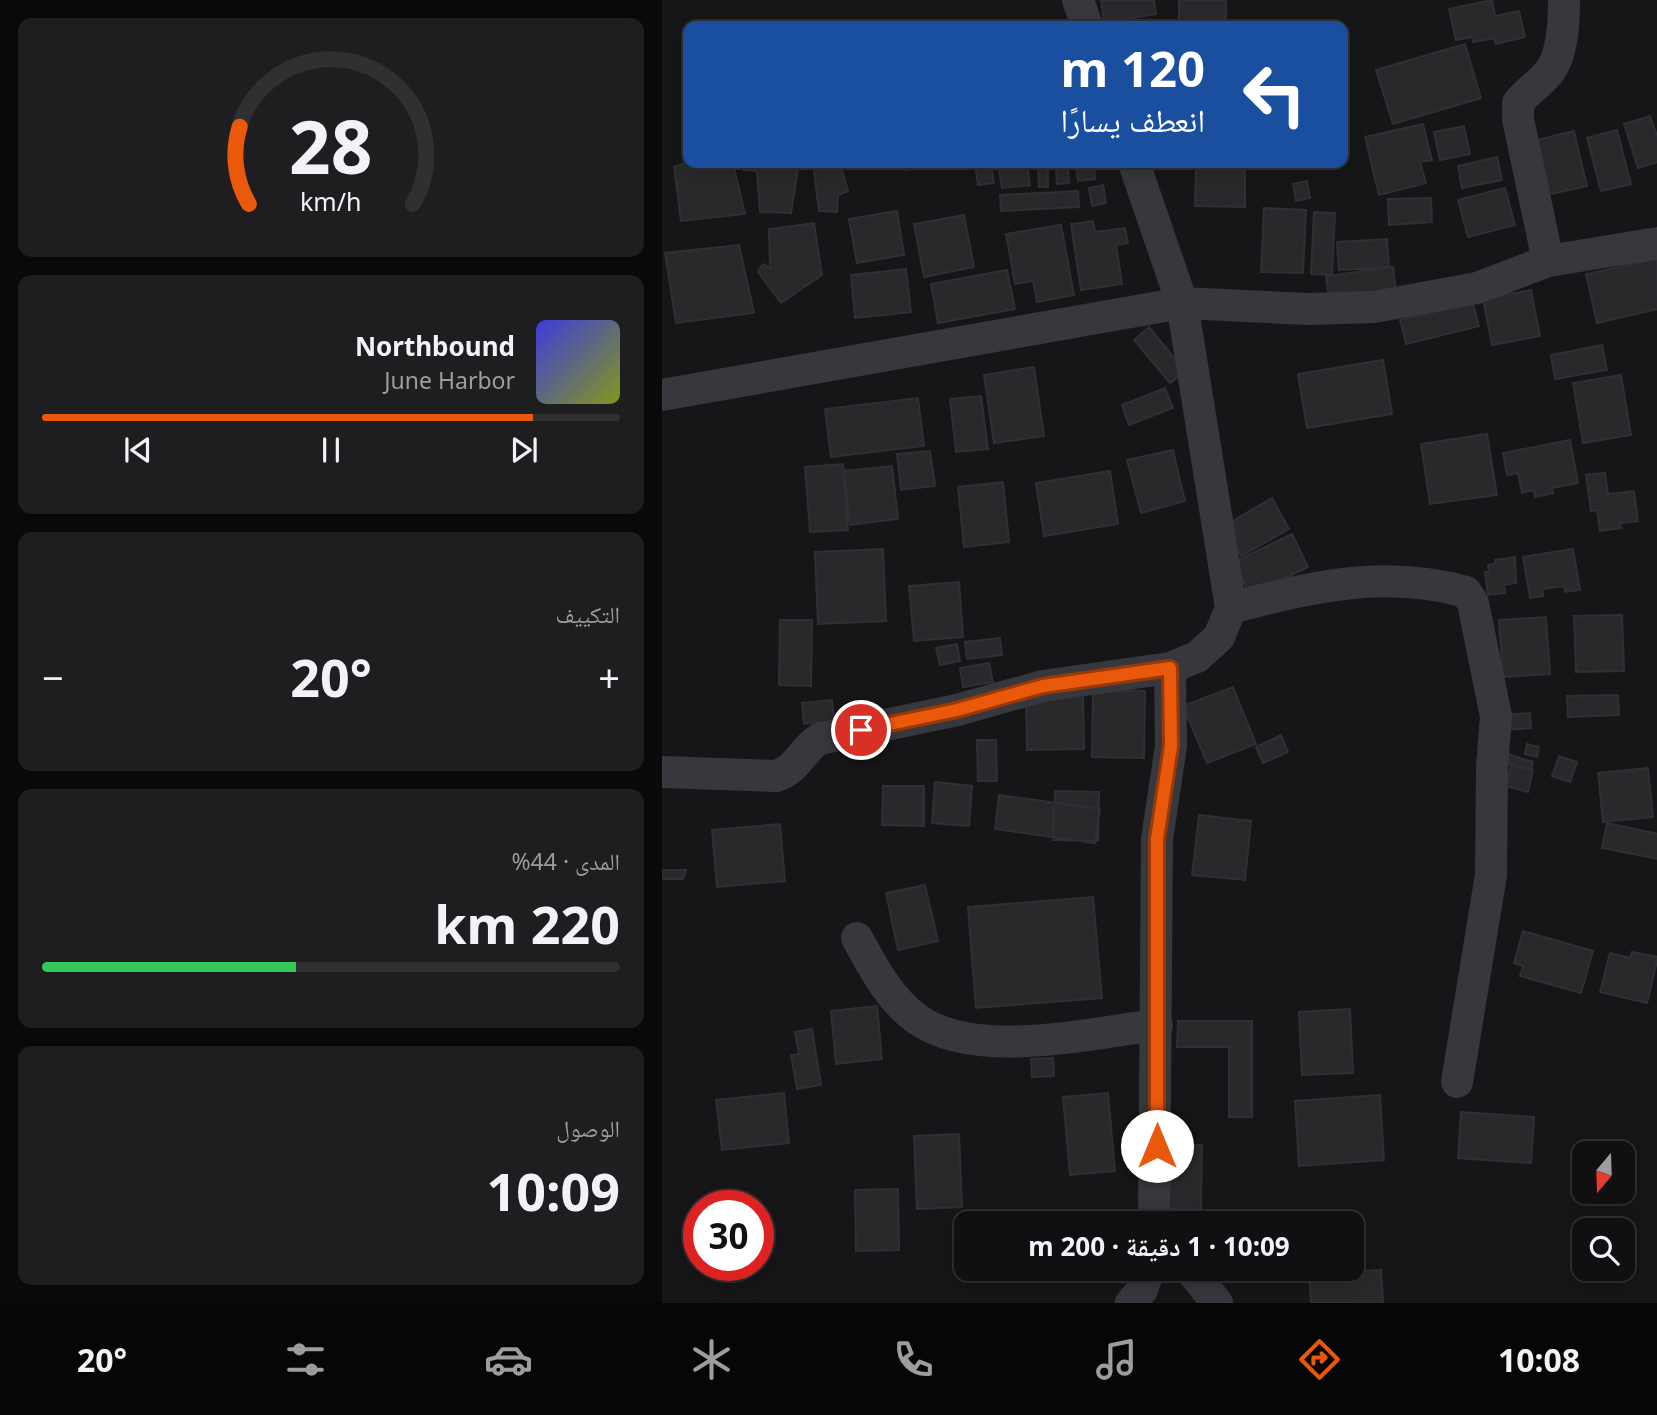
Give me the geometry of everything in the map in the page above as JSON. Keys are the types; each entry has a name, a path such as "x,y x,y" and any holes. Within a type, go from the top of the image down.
{"street":[{"path":"1078,0 1085,21"},
{"path":"1548,261 1518,119 1518,103 1550,71 1557,56 1564,21 1564,0"},
{"path":"662,772 776,776 791,772 804,752 819,739 957,710 1043,686 1170,668 1197,657 1219,637 1231,608 1182,303 1136,168"},
{"path":"662,395 1182,303 1309,309 1374,307 1477,288 1548,261 1658,243"},
{"path":"1231,608 1325,584 1394,582 1445,586 1466,592 1473,603 1496,716 1492,767 1491,875 1457,1082"},
{"path":"1156,1211 1157,839 1171,746 1170,668"},
{"path":"857,938 881,981 916,1018 944,1034 980,1042 1023,1041 1157,1026"},
{"path":"1131,1303 1142,1290 1145,1281"},
{"path":"1200,1281 1217,1303"}],"building":[{"path":"1101,0 1154,0 1156,14 1104,21"},
{"path":"1179,0 1226,0 1226,21 1179,21"},
{"path":"1492,0 1495,16 1519,11 1525,37 1496,44 1494,38 1473,42 1472,37 1456,40 1449,9"},
{"path":"1465,44 1481,98 1393,124 1376,70"},
{"path":"1650,116 1658,138 1658,162 1638,168 1624,124"},
{"path":"1423,124 1432,160 1420,162 1426,183 1379,195 1365,137"},
{"path":"1464,126 1470,154 1440,160 1434,132"},
{"path":"1617,130 1631,184 1601,191 1587,138"},
{"path":"1574,131 1587,186 1546,195 1533,141"},
{"path":"1497,157 1502,180 1462,188 1458,166"},
{"path":"683,164 683,168 734,168 745,214 681,221 674,167"},
{"path":"798,168 791,213 760,212 757,171 743,170"},
{"path":"814,168 841,168 848,191 838,195 837,212 819,211"},
{"path":"976,168 992,168 994,183 978,185"},
{"path":"999,168 1028,168 1030,185 1002,188"},
{"path":"1038,168 1048,168 1048,187 1039,187"},
{"path":"1056,168 1068,168 1069,183 1057,184"},
{"path":"1077,168 1094,168 1095,179 1078,181"},
{"path":"1196,168 1245,168 1245,207 1195,206"},
{"path":"1307,181 1310,198 1296,201 1293,184"},
{"path":"1103,185 1106,203 1092,206 1089,188"},
{"path":"1505,188 1515,225 1468,237 1458,200"},
{"path":"1078,191 1079,207 1001,211 1000,195"},
{"path":"1431,198 1432,222 1389,225 1388,199"},
{"path":"1264,208 1306,210 1303,273 1261,272"},
{"path":"897,211 904,255 857,263 849,219"},
{"path":"1314,212 1335,213 1332,275 1311,274"},
{"path":"964,215 974,267 924,277 914,224"},
{"path":"1093,221 1095,232 1125,228 1128,243 1116,245 1122,284 1081,290 1071,224"},
{"path":"814,223 822,275 781,303 758,272 763,264 770,268 769,229"},
{"path":"1061,225 1074,295 1037,302 1033,281 1015,284 1006,234"},
{"path":"1387,239 1389,267 1339,270 1337,242"},
{"path":"739,245 754,313 676,323 665,253"},
{"path":"1657,259 1658,309 1597,323 1586,274"},
{"path":"1393,267 1396,290 1329,299 1326,276"},
{"path":"906,269 911,312 855,318 851,275"},
{"path":"1007,270 1015,309 938,323 931,284"},
{"path":"1531,290 1540,336 1492,345 1483,299"},
{"path":"1473,303 1479,326 1406,344 1400,320"},
{"path":"1149,327 1185,371 1170,383 1134,340"},
{"path":"1602,345 1607,370 1555,379 1551,355"},
{"path":"1383,360 1392,414 1307,428 1298,374"},
{"path":"1034,367 1044,436 994,443 984,375"},
{"path":"1621,375 1631,435 1583,443 1573,383"},
{"path":"1165,388 1173,408 1129,425 1122,405"},
{"path":"981,396 988,449 956,452 950,399"},
{"path":"918,398 924,446 831,457 825,409"},
{"path":"1487,434 1497,495 1430,504 1421,444"},
{"path":"1570,440 1578,483 1552,488 1553,493 1535,497 1534,490 1522,493 1518,473 1507,475 1503,453"},
{"path":"1173,450 1185,501 1141,513 1127,460"},
{"path":"930,451 935,486 901,490 897,454"},
{"path":"843,464 848,530 810,532 805,467"},
{"path":"892,466 898,519 850,525 844,471"},
{"path":"1110,471 1118,524 1044,536 1036,483"},
{"path":"1605,473 1608,494 1634,491 1638,521 1620,523 1621,528 1600,531 1597,510 1591,511 1586,475"},
{"path":"1003,482 1009,542 964,547 958,487"},
{"path":"1272,498 1289,529 1241,556 1224,526"},
{"path":"1292,534 1308,567 1250,595 1234,562"},
{"path":"883,549 886,621 818,624 815,552"},
{"path":"1573,549 1580,590 1565,592 1564,586 1542,589 1543,596 1530,598 1523,557"},
{"path":"1515,557 1516,583 1504,585 1505,593 1488,595 1485,572 1489,572 1488,565 1496,564 1495,560"},
{"path":"959,582 963,637 914,641 909,586"},
{"path":"1622,615 1624,671 1576,672 1574,616"},
{"path":"1546,617 1550,674 1503,677 1499,620"},
{"path":"780,620 812,620 811,686 779,685"},
{"path":"1000,638 1002,655 967,659 965,642"},
{"path":"957,644 960,661 940,665 936,648"},
{"path":"989,663 993,682 963,687 960,668"},
{"path":"1233,687 1256,744 1207,763 1183,706"},
{"path":"1093,690 1145,691 1144,758 1092,757"},
{"path":"1083,692 1084,749 1027,750 1026,693"},
{"path":"1618,695 1619,715 1568,717 1567,696"},
{"path":"832,700 834,721 804,724 802,703"},
{"path":"1530,713 1531,728 1506,730 1504,715"},
{"path":"1281,735 1288,752 1263,763 1256,747"},
{"path":"977,740 996,740 997,781 978,781"},
{"path":"1527,744 1539,747 1537,757 1525,754"},
{"path":"1504,753 1533,762 1531,770 1501,762"},
{"path":"1559,756 1577,762 1570,782 1552,776"},
{"path":"1511,765 1533,770 1528,792 1506,786"},
{"path":"1648,768 1653,817 1603,822 1598,773"},
{"path":"935,782 972,786 969,826 932,823"},
{"path":"883,786 924,786 924,826 882,825"},
{"path":"1055,791 1099,792 1098,841 1053,840"},
{"path":"999,795 1100,809 1095,843 995,829"},
{"path":"1199,815 1251,821 1245,880 1192,875"},
{"path":"1607,823 1658,834 1658,859 1602,848"},
{"path":"780,824 785,881 717,887 712,830"},
{"path":"662,870 686,870 683,879 662,879"},
{"path":"925,885 938,941 898,950 886,893"},
{"path":"1093,897 1102,998 976,1008 968,907"},
{"path":"1523,931 1593,951 1581,993 1520,976 1523,966 1514,963"},
{"path":"1632,952 1658,957 1647,1003 1600,992 1610,953 1630,958"},
{"path":"877,1006 882,1059 836,1064 831,1011"},
{"path":"1350,1009 1353,1073 1302,1075 1299,1012"},
{"path":"1178,1021 1252,1021 1252,1117 1229,1117 1229,1047 1177,1047"},
{"path":"812,1029 821,1085 797,1089 791,1055 799,1054 795,1032"},
{"path":"1053,1058 1054,1076 1032,1077 1031,1059"},
{"path":"784,1093 789,1143 722,1150 716,1100"},
{"path":"1108,1093 1115,1171 1070,1175 1063,1097"},
{"path":"1380,1095 1384,1160 1299,1166 1295,1101"},
{"path":"1461,1112 1534,1117 1531,1163 1458,1158"},
{"path":"959,1134 962,1207 917,1209 914,1136"},
{"path":"1162,1145 1202,1145 1201,1209 1161,1208"},
{"path":"898,1189 899,1250 856,1251 855,1190"},
{"path":"1381,1270 1383,1303 1311,1303 1309,1281 1364,1281 1364,1271"}],"route":[{"path":"861,730 957,710 1043,686 1170,668 1171,746 1157,839 1157,1146"}]}
